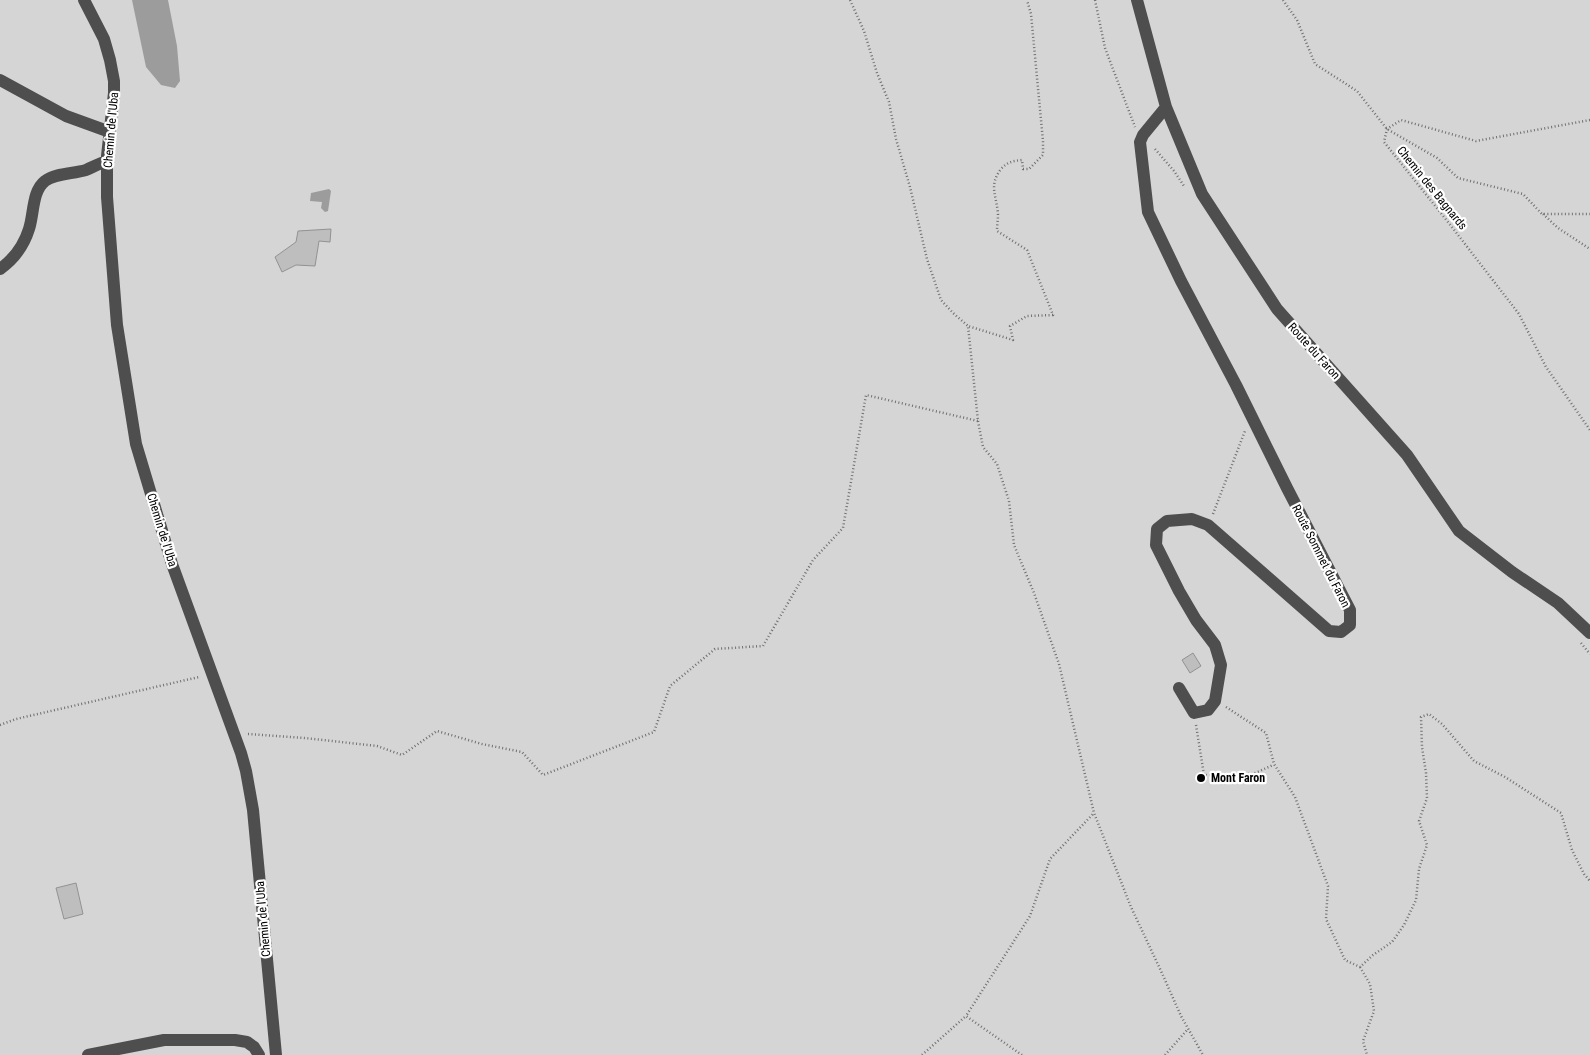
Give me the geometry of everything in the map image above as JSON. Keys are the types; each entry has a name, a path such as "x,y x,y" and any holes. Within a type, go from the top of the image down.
{"street":[{"name":"Chemin de l'Uba","path":"84,0 104,39 114,86 107,161 107,191 115,305 136,444 172,564 213,674 246,771 253,810 276,1055"},
{"name":"Route du Faron","path":"1137,0 1166,107 1202,194 1277,309 1407,455 1459,531 1512,572 1558,603 1590,633"},
{"path":"0,80 66,116 110,132"},
{"path":"1140,142 1143,135 1166,107"},
{"name":"Route Sommet du Faron","path":"1140,142 1148,212 1181,281 1350,610 1350,625 1341,632 1329,631 1208,525 1192,519 1167,521 1157,529 1156,545 1196,620 1215,645 1221,665 1215,701"},
{"path":"0,269 10,261 22,245 29,228 39,190 44,182 52,177 85,170 107,161"},
{"path":"1179,688 1194,713 1208,710 1215,701"},
{"path":"88,1055 164,1040 221,1040 246,1042 254,1047 259,1055"}],"path":[{"path":"850,0 864,31 877,74 889,102 896,139 910,187 927,259 941,300 952,313 968,326 1013,340 1010,326 1027,316 1053,315 1028,250 997,231 998,214 993,185 996,176 1004,166 1013,161 1022,160 1023,169 1029,169 1043,155 1031,14 1027,0"},
{"path":"1095,0 1106,48 1140,142"},
{"path":"1282,0 1296,20 1315,64 1357,91 1387,129 1438,158 1458,178 1523,194 1558,228 1590,249"},
{"path":"1387,129 1401,120 1476,141 1590,120"},
{"name":"Chemin des Bagnards","path":"1387,129 1384,142 1519,314 1546,366 1590,430"},
{"path":"1542,214 1590,214"},
{"path":"968,326 978,421 983,446 997,464 1009,502 1014,545 1034,593 1059,664 1084,763 1094,813 1131,907 1181,1016 1203,1055"},
{"path":"234,733 306,738 377,746 402,756 437,731 482,744 522,752 543,776 654,732 670,686 715,649 763,646 813,560 843,528 866,396 978,421"},
{"path":"1208,525 1251,415"},
{"path":"0,725 16,718 213,674"},
{"path":"1215,701 1266,733 1274,764 1295,797 1328,886 1326,919 1345,960 1360,967 1370,984 1374,1011 1363,1041 1367,1055"},
{"path":"1194,713 1204,775 1253,774 1274,764"},
{"path":"1360,967 1392,942 1404,925 1416,900 1419,868 1427,845 1419,821 1427,798 1421,717 1429,714 1442,724 1474,761 1505,777 1561,814 1572,850 1584,874 1590,881"},
{"path":"922,1055 966,1016 1030,916 1050,859 1094,813"},
{"path":"966,1016 1022,1055"},
{"path":"1165,1055 1188,1029"}],"shaded area":[{"path":"0,0 1590,0 1590,1055 0,1055"},
{"path":"132,0 168,0 177,46 180,81 175,88 161,85 146,67"},
{"path":"329,189 331,191 328,211 325,212 321,208 322,202 310,201 311,193"}],"building":[{"path":"331,229 330,242 319,241 315,266 296,265 282,272 275,257 296,242 298,231"},
{"path":"1193,653 1201,666 1190,673 1182,660"},
{"path":"76,883 83,914 64,919 56,888"}],"place":[{"name":"Mont Faron","path":"1201,778"}]}
